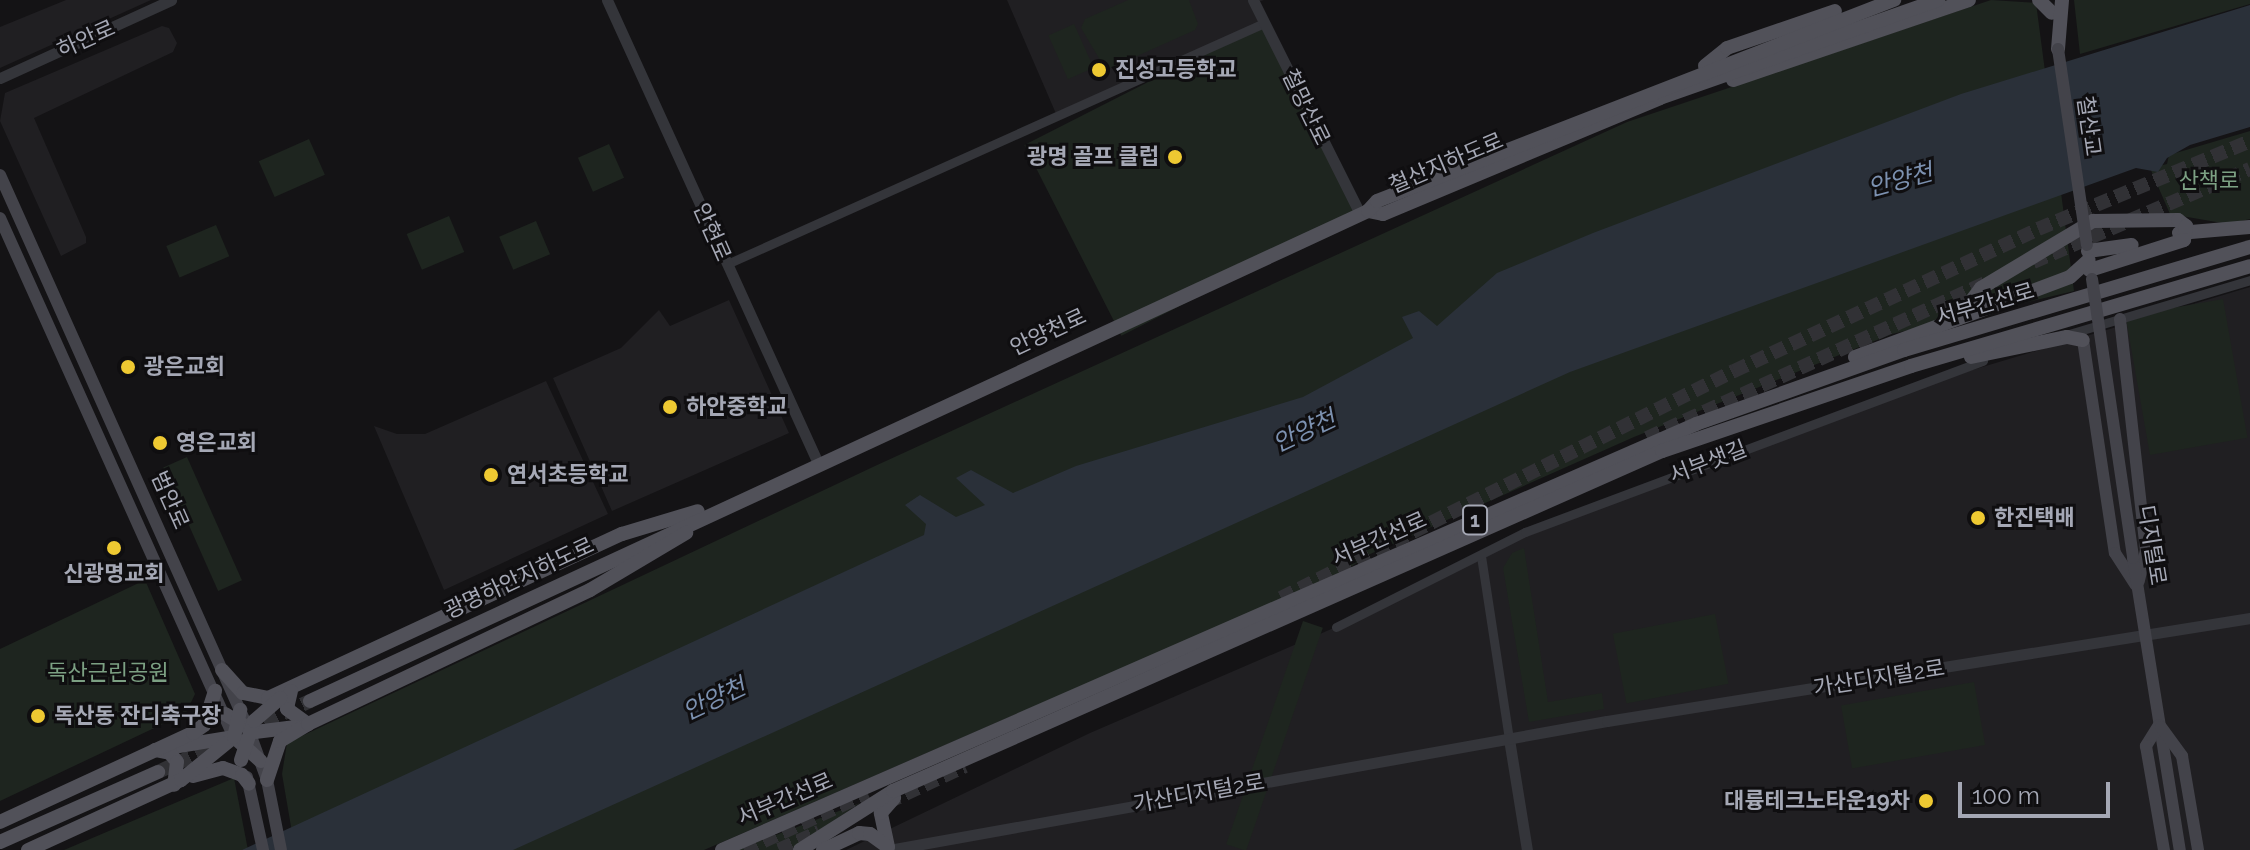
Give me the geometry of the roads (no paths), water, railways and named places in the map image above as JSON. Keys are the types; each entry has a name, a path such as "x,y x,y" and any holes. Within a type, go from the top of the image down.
{"main road":[{"path":"1698,79 1727,48 1867,0"},
{"name":"철산지하도로","path":"1364,213 1377,201 1698,79 1894,0"},
{"name":"철산지하도로","path":"1698,79 1938,0"},
{"path":"1698,79 1774,69 1969,0"},
{"path":"2039,0 2056,6 2058,49"},
{"name":"철산교","path":"2058,49 2089,261"},
{"name":"범안로","path":"0,175 222,670 241,729"},
{"name":"안양천로","path":"748,496 1364,213"},
{"name":"범안로","path":"0,218 225,714"},
{"path":"1959,316 1981,288 2093,221 2178,220 2188,230"},
{"path":"1696,424 1726,407 1959,316 2070,277 2089,261 2188,230 2250,227"},
{"name":"서부간선로","path":"722,850 1696,424 1904,350 2250,247"},
{"name":"디지털로","path":"2089,261 2180,850"},
{"name":"서부간선로","path":"800,850 893,791 1662,451 1873,378 2250,266"},
{"path":"2120,319 2146,550 2138,588"},
{"path":"1873,378 2087,334 2115,553 2138,588"},
{"path":"222,670 250,697 268,698 622,534 748,496"},
{"path":"267,780 280,741 308,724 590,590 748,496"},
{"name":"광명하안지하도로","path":"310,701 748,496"},
{"path":"293,687 287,709 308,724"},
{"path":"177,783 293,687"},
{"path":"0,822 204,725 215,691"},
{"path":"225,714 241,729 261,761 281,850"},
{"path":"155,750 241,729 268,733 308,724"},
{"path":"2164,850 2146,746 2159,725 2182,756 2198,850"},
{"path":"241,729 241,760 263,850"},
{"path":"888,848 881,813 887,802 1021,735"},
{"path":"155,750 170,753 177,762 177,783"},
{"path":"28,850 217,768 233,770 249,784"},
{"path":"0,842 158,772"},
{"path":"823,850 859,833 870,834 888,848"}],"street":[{"name":"하안로","path":"0,78 171,0"},
{"name":"안현로","path":"607,0 818,463"},
{"name":"철망산로","path":"1257,1 1264,23 1364,213"},
{"path":"727,264 1264,23"},
{"path":"2087,334 2120,319 2250,280"},
{"name":"서부샛길","path":"1336,627 1525,532 1897,390 2057,338"},
{"path":"1481,556 1527,850"},
{"name":"가산디지털2로","path":"888,848 1509,739 2250,618"}],"water":[{"name":"안양천","path":"2250,5 2250,127 2190,145 2167,158 2158,172 2136,168 1570,372 513,850 242,850 924,535 926,524 905,505 920,495 956,517 985,505 956,478 971,470 1013,493 1076,466 1303,397 1413,338 1402,317 1419,311 1437,326 1497,273 1593,233 1961,94"}],"tunnel":[{"path":"1281,598 1734,371 2038,229 2250,141"},
{"path":"2033,262 2250,169"},
{"path":"1647,438 1988,282"},
{"path":"245,731 310,701"},
{"path":"158,772 223,742"},
{"path":"886,803 965,766"},
{"path":"744,850 868,793"},
{"path":"779,850 819,832"}],"place":[{"name":"진성고등학교","path":"1099,70"},
{"name":"광명 골프 클럽","path":"1175,157"},
{"name":"광은교회","path":"128,367"},
{"name":"하안중학교","path":"670,407"},
{"name":"영은교회","path":"160,443"},
{"name":"연서초등학교","path":"491,475"},
{"name":"한진택배","path":"1978,518"},
{"name":"신광명교회","path":"114,548"},
{"name":"독산동 잔디축구장","path":"38,716"},
{"name":"대륭테크노타운19차","path":"1926,801"}],"park label":[{"name":"산책로","path":"2209,181"},
{"name":"독산근린공원","path":"108,673"}]}
